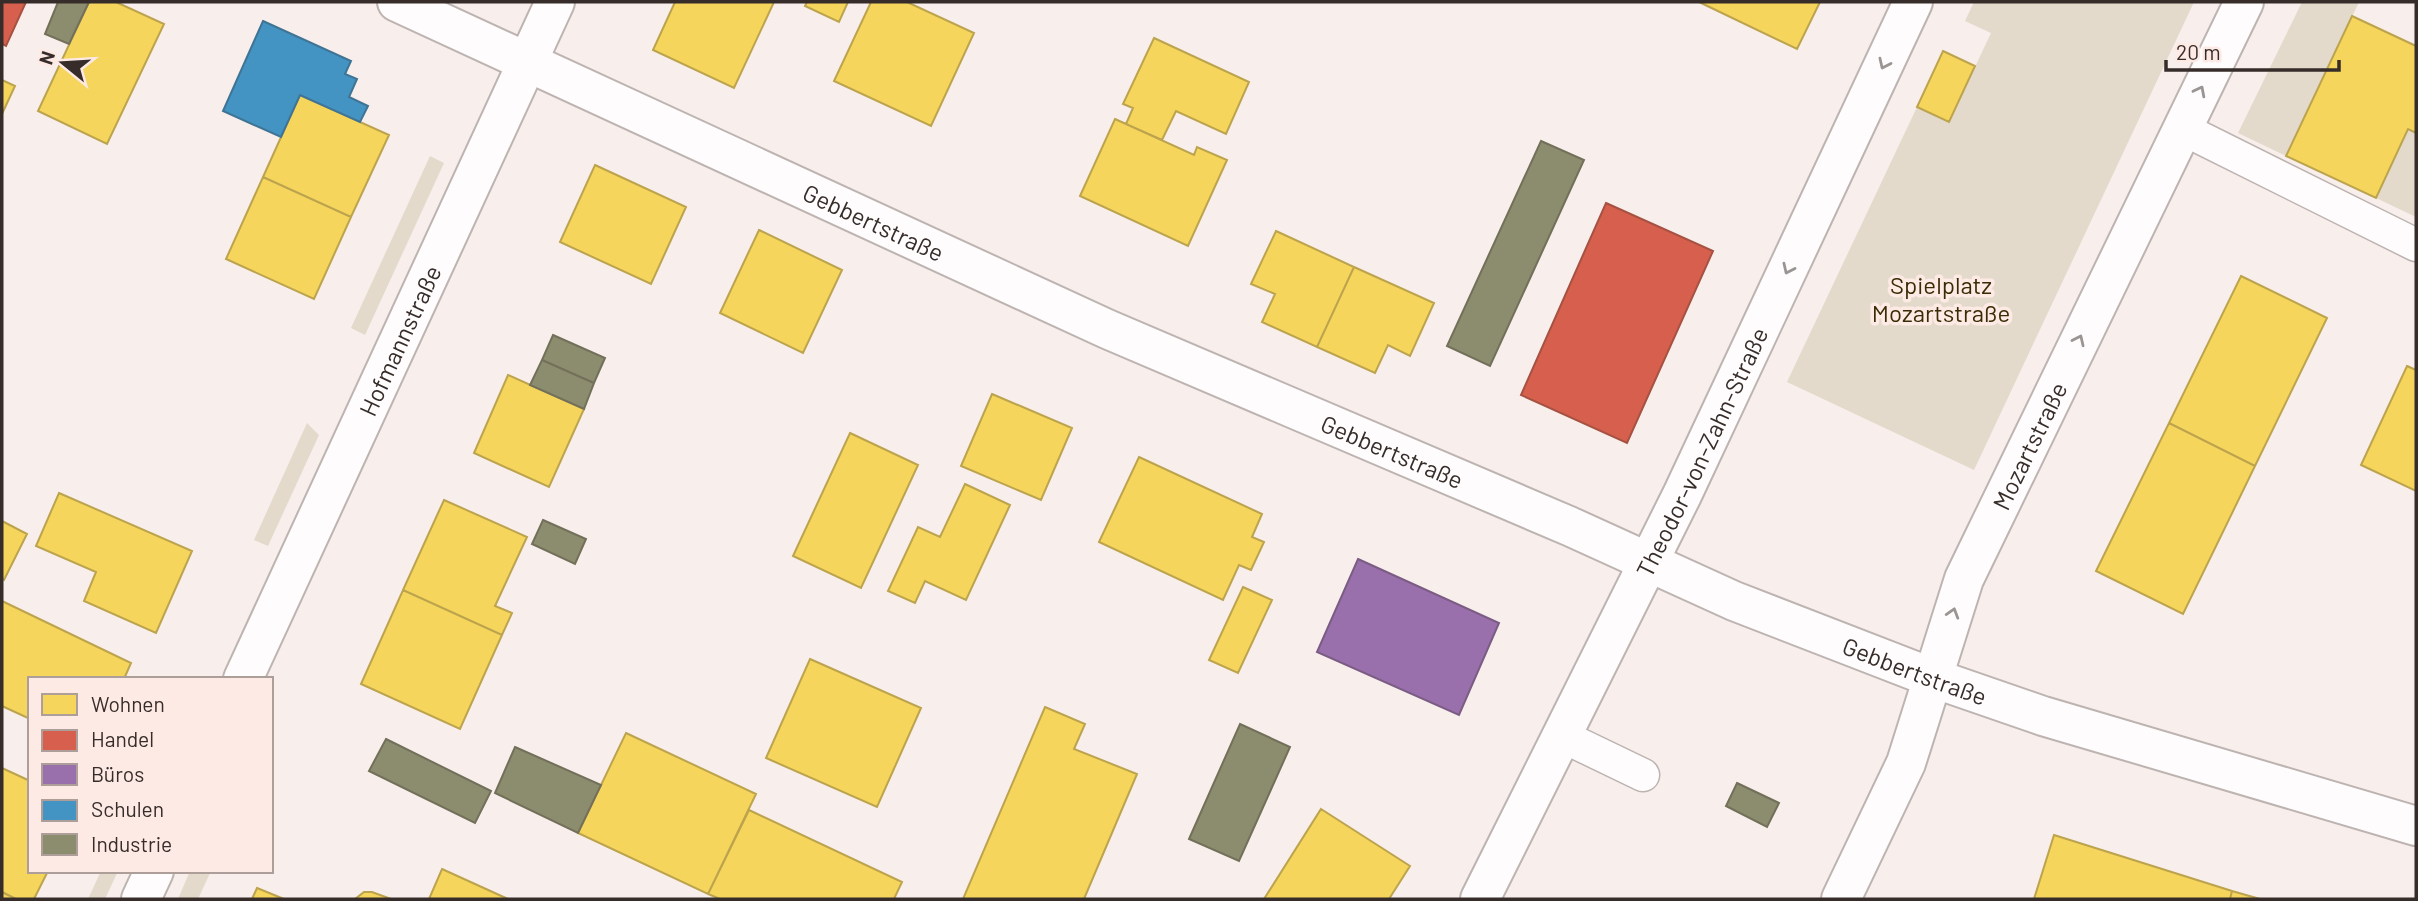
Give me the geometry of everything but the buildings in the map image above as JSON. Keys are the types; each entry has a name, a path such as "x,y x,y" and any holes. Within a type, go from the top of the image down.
{"street":[{"name":"Gebbertstraße","path":"397,2 1107,329 1734,601 1933,678 2067,723 2416,826"},
{"name":"Hofmannstraße","path":"244,677 555,2"},
{"name":"Theodor-von-Zahn-Straße","path":"1480,899 1649,562 1913,2"},
{"name":"Mozartstraße","path":"1841,899 1906,764 1964,579 2244,2"},
{"path":"141,899 153,873"}],"lane":[{"path":"2181,128 2416,245"},
{"path":"1562,736 1643,775"}],"green space":[{"name":"Spielplatz Mozartstraße","path":"1974,2 2194,2 1974,470 1787,382 1917,107 1949,122 1991,33 1965,21"},
{"path":"2302,2 2359,2 2286,156 2238,133"},
{"path":"2408,129 2416,133 2416,217 2376,198"},
{"path":"430,156 444,163 365,335 351,328"},
{"path":"307,423 319,435 268,546 254,540"},
{"path":"100,873 117,873 105,899 88,899"},
{"path":"189,873 210,873 198,899 178,899"}]}
